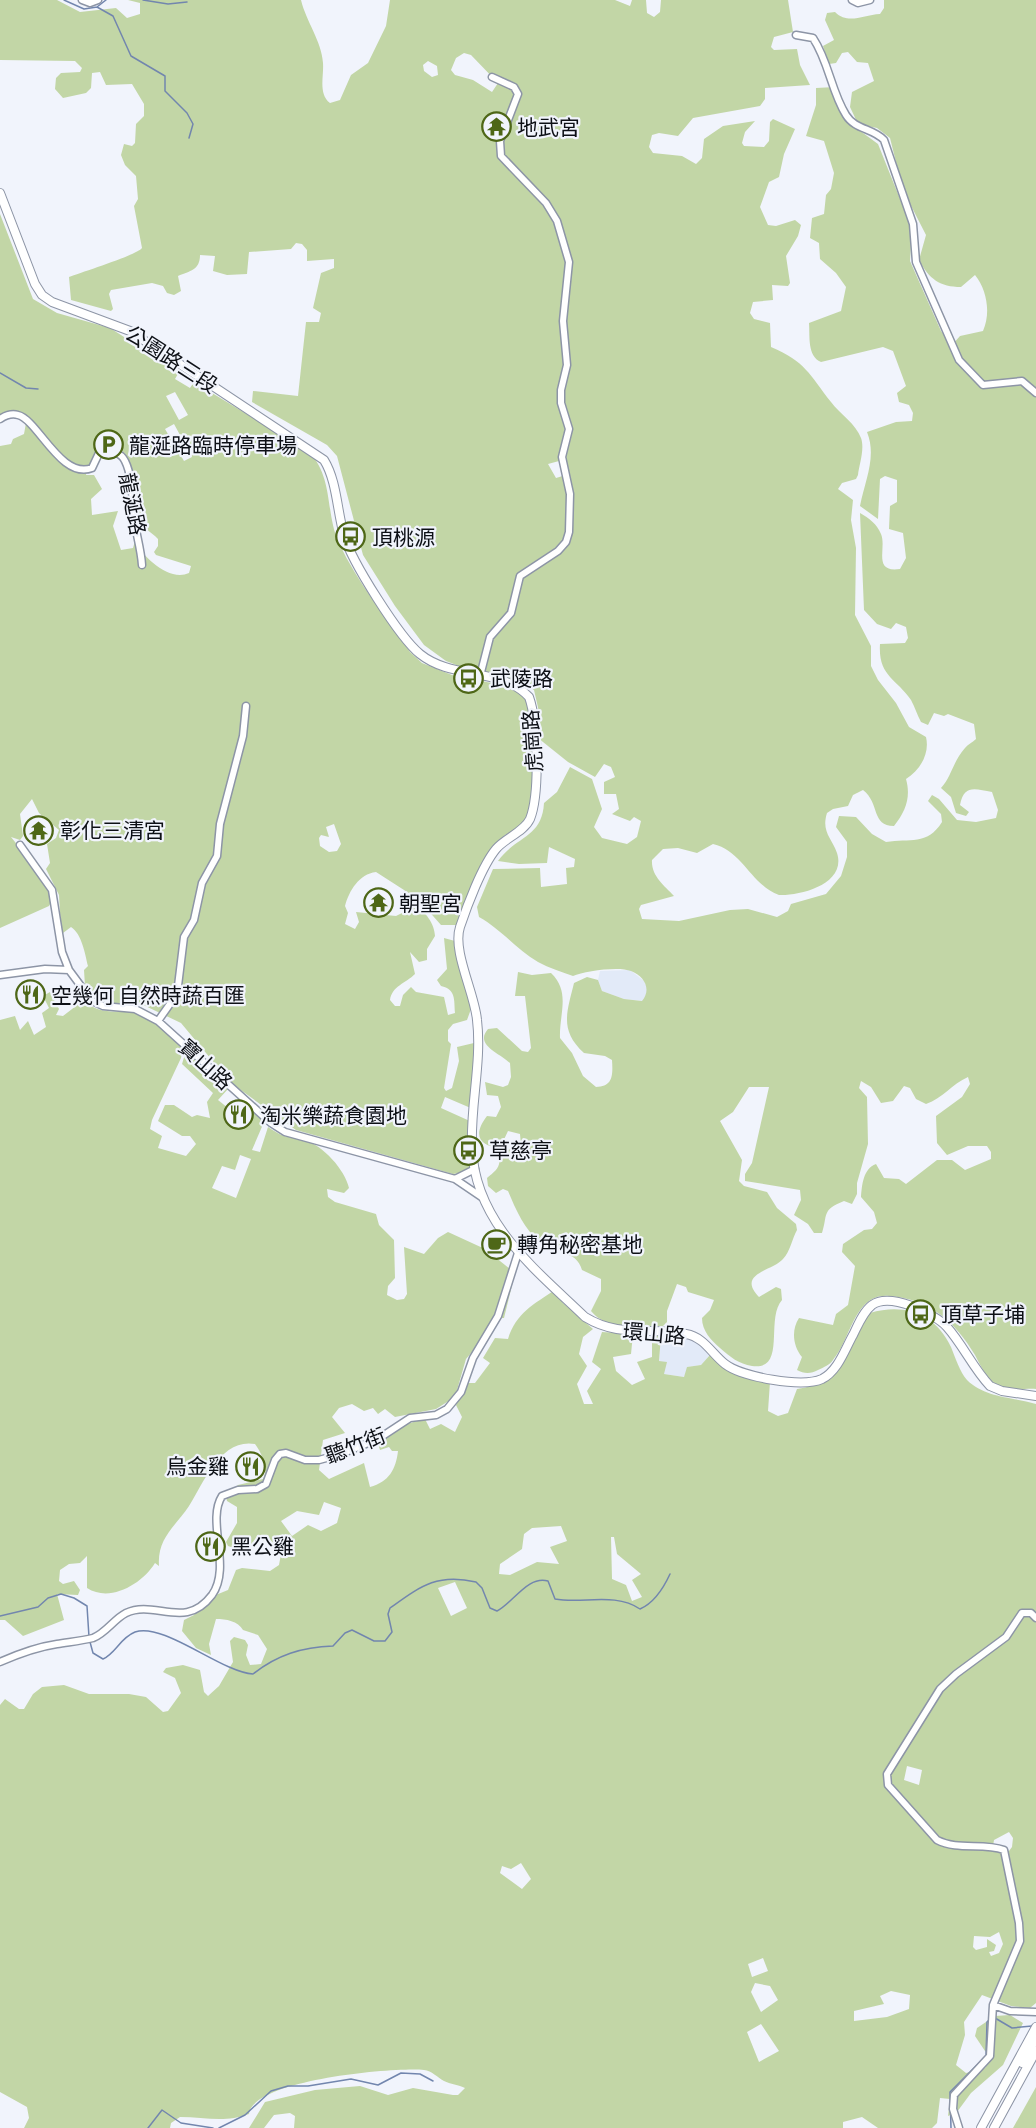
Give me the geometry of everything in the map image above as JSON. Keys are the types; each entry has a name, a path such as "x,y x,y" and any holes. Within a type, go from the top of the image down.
{"main road":[{"name":"公園路三段","path":"0,193 38,290 52,302 109,321 130,331 234,399"},
{"name":"虎崗路","path":"234,399 324,460 330,472 348,550 407,640 419,654 438,667 512,684 529,697 536,746 534,800 530,820 492,854 459,930 459,951 475,1000 478,1023 472,1147 475,1169"},
{"name":"環山路","path":"475,1169 484,1198 501,1233 518,1253 585,1317 599,1325 615,1330 687,1334 704,1342 723,1362 736,1371 751,1376 807,1382 822,1378 835,1368 864,1314 873,1304 887,1300 909,1305 939,1320 990,1386 1002,1391 1036,1396"},
{"path":"981,2128 1036,2026"},
{"path":"987,2128 1036,2038"},
{"path":"994,2128 1036,2051"},
{"path":"1000,2128 1036,2061"}],"street":[{"path":"82,0 90,3 98,0"},
{"path":"852,0 858,3 870,0"},
{"path":"796,35 813,38 824,54 846,116 856,126 874,132 884,140 913,224 916,262 959,360 983,385 1022,381 1036,393"},
{"path":"480,676 490,637 511,613 520,576 558,551 566,542 569,532 570,494 562,457 569,429 561,403 561,390 567,364 563,321 569,262 557,221 546,203 501,156 500,141 518,94 514,87 492,77"},
{"name":"龍涎路","path":"0,418 10,414 22,416 53,452 81,469 92,468 100,451 111,451 120,456 126,468 142,565"},
{"path":"158,1021 177,994 184,937 194,920 202,883 217,856 220,824 243,736 246,706"},
{"name":"寶山路","path":"20,845 52,890 62,952 69,970 92,1001 103,1006 135,1009 158,1021 271,1124 285,1132 455,1179 484,1198"},
{"path":"0,975 45,969 69,970"},
{"path":"455,1179 475,1169"},
{"name":"聽竹街","path":"0,1662 35,1649 96,1637 127,1613 138,1610 187,1613 206,1601 213,1594 217,1581 219,1543 217,1507 222,1496 238,1490 257,1490 266,1484 275,1460 280,1455 286,1453 305,1460 319,1460 341,1454 378,1439 410,1418 436,1415 447,1409 461,1392 473,1358 498,1316 518,1253"},
{"path":"959,2128 953,2109 954,2095 990,2056 993,2004 1020,1941 1019,1923 1005,1850 991,1846 946,1845 938,1840 888,1785 887,1774 948,1681 996,1647 1006,1637 1022,1613 1031,1613 1036,1618"},
{"path":"993,2004 1010,2011 1036,2012"}],"shaded area":[{"path":"630,970 644,981 647,987 647,996 643,1001 624,999 602,991 598,980 600,971"},
{"path":"661,1336 693,1340 710,1355 701,1365 688,1367 684,1377 664,1374 659,1362"}],"green space":[{"path":"0,0 57,0 80,12 116,8 127,18 140,14 140,3 128,0 301,0 320,47 323,63 323,90 330,103 340,100 351,75 368,63 386,26 390,0 615,0 630,6 632,0 646,0 647,13 654,17 660,12 661,0 788,0 793,32 774,37 771,47 774,50 797,49 800,65 810,85 765,88 765,99 760,106 693,118 678,136 659,133 652,135 649,147 653,153 682,156 696,164 702,158 704,139 723,126 755,121 745,132 742,143 744,146 764,147 769,141 770,122 773,119 795,129 784,154 779,177 769,182 760,207 768,225 776,226 795,220 801,225 798,236 786,256 790,283 788,286 772,285 773,300 753,302 750,313 754,319 770,323 771,347 792,358 806,370 861,438 862,452 858,475 856,479 842,483 838,489 853,500 851,520 856,548 855,615 871,646 871,666 878,680 896,703 909,727 926,737 927,749 916,771 906,779 908,792 906,804 894,826 882,822 872,801 863,790 853,795 848,806 833,809 827,813 826,830 837,853 838,864 835,873 820,886 798,893 779,895 761,884 732,854 713,844 697,853 678,848 663,849 652,860 652,866 659,880 674,896 641,905 639,909 642,919 679,921 730,910 748,909 777,917 788,911 791,904 826,894 841,876 847,857 847,842 836,827 839,816 856,817 872,834 886,842 917,840 936,830 942,822 941,814 928,801 932,795 939,799 957,820 976,822 996,818 998,810 992,792 971,790 964,794 960,805 969,812 966,816 956,813 951,797 941,788 961,753 976,739 974,724 948,714 944,716 934,713 928,725 921,722 911,700 885,670 880,655 880,644 905,643 908,638 906,627 896,623 891,629 877,624 864,610 860,513 872,522 881,534 882,558 886,567 900,569 906,558 903,533 889,529 890,506 897,502 897,480 885,476 880,479 878,519 860,506 871,450 867,432 896,422 912,421 913,413 909,405 899,402 897,393 906,386 893,351 883,347 821,362 811,350 809,323 841,311 846,287 836,273 820,259 819,243 810,238 812,218 824,214 826,195 831,189 834,173 824,141 806,136 816,105 816,88 835,87 835,102 848,122 878,144 912,229 910,261 941,331 952,345 960,336 983,331 987,317 987,302 975,275 961,287 954,287 936,281 923,267 919,260 926,235 903,190 890,138 877,128 858,124 850,107 852,92 874,81 868,63 857,62 848,52 842,53 836,63 829,64 823,46 834,40 825,20 827,13 835,12 850,19 880,14 884,8 884,0 1036,0 1036,1389 1000,1387 985,1373 959,1332 940,1314 917,1302 889,1296 877,1297 868,1302 855,1319 839,1351 827,1366 810,1373 797,1370 802,1357 794,1338 799,1318 833,1325 836,1314 848,1305 855,1266 842,1252 843,1244 864,1230 872,1229 877,1223 874,1212 861,1197 864,1178 868,1170 876,1164 884,1178 899,1179 906,1184 937,1160 952,1160 965,1170 991,1159 991,1152 987,1146 968,1146 947,1155 937,1143 936,1116 962,1097 970,1084 968,1077 926,1104 916,1099 910,1088 904,1086 893,1101 881,1103 871,1087 861,1081 859,1088 867,1097 868,1144 857,1183 857,1194 852,1204 844,1201 829,1210 822,1233 814,1233 808,1224 794,1215 801,1200 800,1190 745,1181 745,1174 752,1163 769,1087 749,1087 733,1112 720,1121 742,1160 739,1181 744,1186 767,1192 777,1208 796,1224 797,1230 785,1256 754,1278 752,1283 759,1297 776,1287 781,1289 782,1300 777,1308 772,1352 769,1360 763,1365 752,1366 739,1362 717,1345 705,1331 702,1323 702,1318 710,1310 714,1300 688,1292 686,1287 677,1284 667,1311 667,1322 663,1326 615,1325 598,1317 591,1311 601,1291 601,1279 582,1270 579,1263 570,1255 541,1243 525,1225 508,1191 503,1189 496,1193 488,1186 487,1178 499,1164 499,1158 489,1156 489,1153 503,1152 521,1145 520,1134 508,1131 500,1148 487,1145 479,1134 487,1116 496,1117 501,1107 498,1096 487,1095 485,1082 503,1087 508,1085 511,1077 510,1063 490,1048 484,1040 488,1029 497,1028 522,1051 528,1052 531,1048 525,996 515,996 518,972 532,975 551,973 557,980 561,988 563,1004 560,1038 572,1053 583,1076 596,1087 606,1085 611,1079 612,1060 605,1056 584,1053 571,1036 567,1012 574,983 587,977 598,980 602,991 624,999 642,1001 646,988 640,976 631,971 602,970 573,976 542,964 479,917 477,907 493,869 540,868 541,887 567,884 566,868 574,867 575,859 549,847 547,863 519,864 498,861 505,852 534,830 539,823 544,803 557,792 570,767 592,779 602,809 594,827 602,838 627,844 637,837 641,821 634,817 630,821 612,814 619,809 616,794 604,794 604,782 615,777 611,767 604,764 595,777 568,762 538,738 540,716 534,690 525,684 446,661 424,645 395,606 363,555 337,456 327,445 252,402 253,391 298,396 306,322 319,322 321,313 313,308 321,273 334,268 334,259 307,261 307,250 302,244 296,243 291,249 249,252 247,274 227,275 213,271 215,256 200,255 196,267 178,276 181,291 174,295 167,293 163,286 152,283 111,290 109,294 113,309 111,311 71,300 69,277 120,259 142,248 134,206 138,199 136,176 125,165 121,155 124,144 132,146 135,143 136,124 144,116 144,104 132,84 106,85 100,72 92,73 91,88 86,93 63,98 55,89 56,78 61,73 80,72 82,68 75,61 0,60","holes":["464,53 471,55 498,83 492,92 473,80 455,75 451,70 456,58","428,61 437,66 438,75 432,77 424,71 423,65","559,461 566,475 556,478 548,464"]},
{"path":"0,214 33,299 57,313 110,328 179,372 175,379 190,388 194,382 309,452 317,462 326,484 335,532 346,557 410,652 422,663 452,675 511,687 521,693 530,707 533,734 533,807 525,824 505,835 492,850 463,916 456,925 441,925 418,899 376,872 365,876 356,884 345,906 348,913 345,924 355,929 359,922 356,912 396,916 414,907 422,911 431,923 435,936 427,949 427,960 419,962 410,952 415,974 393,991 390,1000 395,1006 400,1006 403,995 411,987 416,992 444,997 448,1015 455,1013 452,992 441,986 437,980 447,969 444,938 455,941 471,1009 467,1020 453,1024 448,1030 448,1041 451,1044 444,1088 446,1091 452,1088 459,1061 457,1047 474,1043 476,1050 473,1109 445,1097 441,1108 472,1122 472,1163 466,1172 453,1174 296,1130 231,1083 181,1023 137,1002 118,1004 100,1001 85,986 84,970 88,966 78,934 71,927 63,933 61,930 59,895 46,869 50,863 47,844 56,838 59,830 39,813 32,799 20,814 23,836 20,840 11,837 48,883 52,900 49,906 0,928 0,446 11,444 13,439 24,434 26,423 17,417 0,419","holes":["175,392 188,415 179,420 166,396","174,424 192,457 184,461 165,429","108,442 118,447 125,455 132,475 138,518 144,527 158,539 158,546 154,552 156,555 191,566 189,573 181,575 165,571 150,561 135,541 133,548 121,550 113,526 118,511 92,515 91,499 102,489 94,475 86,475 94,462 97,446","334,824 341,844 337,851 329,852 320,846 321,835 329,837 326,827"]},
{"path":"50,992 59,1009 56,1015 63,1016 85,999 96,1009 103,1011 142,1014 158,1024 183,1047 181,1058 152,1120 150,1129 162,1136 158,1148 186,1156 196,1144 190,1136 182,1136 158,1121 165,1105 174,1105 192,1117 197,1115 210,1118 207,1102 213,1093 182,1064 186,1051 228,1089 218,1100 228,1108 226,1118 240,1125 253,1112 264,1122 252,1150 260,1152 268,1127 283,1136 311,1143 326,1153 338,1166 349,1188 344,1193 327,1189 328,1197 335,1202 376,1214 379,1225 394,1240 395,1278 388,1286 387,1295 397,1300 404,1299 407,1294 404,1247 424,1254 438,1238 448,1232 485,1249 515,1273 504,1318 494,1318 488,1333 466,1359 455,1397 436,1409 395,1417 385,1409 378,1414 373,1408 364,1411 352,1404 339,1408 332,1417 345,1433 323,1440 319,1470 329,1479 364,1463 370,1487 382,1482 393,1469 398,1451 392,1451 389,1447 380,1450 379,1447 386,1435 404,1425 425,1419 430,1429 441,1424 455,1432 462,1417 456,1405 468,1383 475,1383 490,1363 483,1358 495,1338 508,1339 511,1330 521,1316 555,1290 563,1303 593,1329 583,1337 579,1354 587,1366 577,1384 584,1404 593,1404 587,1391 601,1369 592,1362 602,1332 633,1334 631,1354 613,1357 616,1371 632,1385 645,1379 637,1362 652,1357 652,1336 661,1336 659,1361 667,1362 664,1374 684,1377 687,1367 701,1365 710,1355 729,1371 770,1382 768,1411 778,1416 788,1413 797,1389 826,1379 836,1371 850,1351 870,1313 895,1309 917,1314 936,1326 951,1347 964,1377 974,1386 991,1394 1036,1404 1036,2003 1030,2008 1011,2006 982,1995 964,2022 965,2035 956,2065 966,2073 985,2068 992,2056 985,2051 975,2036 977,2028 995,2016 1010,2015 1023,2023 1003,2065 971,2093 957,2112 948,2116 950,2099 940,2098 937,2123 932,2128 878,2128 862,2117 843,2122 843,2128 294,2128 295,2116 290,2113 274,2115 264,2128 249,2128 265,2102 315,2090 360,2086 388,2095 413,2088 458,2095 465,2088 444,2081 427,2071 408,2070 356,2074 298,2084 273,2092 256,2102 249,2114 223,2119 180,2117 171,2123 170,2128 24,2128 29,2118 27,2107 0,2092 0,1705 5,1699 19,1709 24,1709 33,1694 42,1687 64,1685 89,1694 129,1694 146,1697 163,1712 168,1711 181,1693 175,1678 163,1672 166,1668 183,1665 200,1670 204,1692 208,1696 219,1686 233,1662 230,1641 234,1637 245,1640 248,1645 246,1655 250,1665 261,1664 267,1649 258,1635 243,1630 231,1621 216,1619 209,1644 211,1655 196,1648 182,1631 184,1620 194,1615 201,1601 228,1590 236,1570 242,1568 270,1571 279,1565 281,1554 278,1544 272,1542 234,1548 228,1546 226,1542 237,1523 237,1507 227,1501 226,1496 238,1485 263,1479 265,1475 264,1461 255,1444 243,1444 223,1455 208,1474 189,1506 164,1540 159,1556 159,1566 155,1563 142,1578 125,1589 106,1593 96,1592 87,1588 87,1556 80,1563 69,1564 60,1570 59,1581 63,1584 74,1581 80,1590 78,1595 57,1594 64,1620 23,1636 5,1620 0,1620 0,1020 15,1016 20,1030 28,1021 34,1035 46,1027 42,1013 49,1008 43,996","holes":["240,1155 251,1159 236,1198 212,1188 222,1166 235,1170","324,1502 341,1508 337,1523 321,1531 308,1525 292,1536 281,1521 297,1511 319,1515","561,1526 567,1541 550,1547 559,1564 537,1562 510,1575 499,1574 500,1564 522,1549 524,1534 532,1528","611,1537 614,1537 617,1554 641,1574 632,1580 642,1597 632,1601 626,1585 612,1579","455,1582 467,1608 451,1616 438,1588","907,1766 922,1770 919,1785 904,1780","1009,1832 1013,1838 1009,1851 993,1846 994,1840","521,1863 531,1879 522,1889 500,1873 502,1866 511,1869","999,1932 1003,1944 999,1953 991,1956 989,1952 994,1951 996,1945 987,1939 987,1947 976,1950 973,1947 974,1936 990,1937","763,1958 768,1971 752,1977 748,1964","755,1983 770,1986 778,2000 761,2012 751,1992","891,1991 910,1995 909,2009 887,2017 854,2021 854,2011 884,2004 880,1996","761,2024 779,2051 759,2062 747,2032"]},
{"path":"1036,2087 1036,2128 1013,2128"}],"waterway":[{"path":"64,0 84,9 97,7 113,16 131,56 165,76 165,91 187,113 193,124 189,138"},
{"path":"97,7 106,0"},
{"path":"143,0 168,4 187,2"},
{"path":"0,373 26,388 38,389"},
{"path":"90,1642 93,1653 103,1659 130,1635 147,1631 177,1640 225,1665 253,1674 290,1653 333,1646 345,1633 352,1630 374,1641 385,1641 392,1632 388,1614 390,1608 411,1593 440,1580 476,1582 482,1588 490,1608 497,1611 527,1586 541,1580 548,1581 555,1599 620,1601 640,1609 658,1594 670,1574"},
{"path":"0,1616 38,1607 48,1598 61,1594 74,1598 87,1606 89,1637"},
{"path":"995,2018 1012,2028 1032,2026"},
{"path":"986,2057 987,2022 990,2019"},
{"path":"951,2128 950,2092 982,2060"},
{"path":"219,2128 245,2115 271,2091 288,2086 308,2086 351,2079 378,2085 401,2073 420,2074 433,2081"},
{"path":"148,2128 162,2110 181,2123 213,2128"}],"place":[{"name":"地武宮","path":"496,127"},
{"name":"龍涎路臨時停車場","path":"108,445"},
{"name":"頂桃源","path":"351,537"},
{"name":"武陵路","path":"469,678"},
{"name":"彰化三清宮","path":"39,830"},
{"name":"朝聖宮","path":"378,903"},
{"name":"空幾何 自然時蔬百匯","path":"30,995"},
{"name":"淘米樂蔬食園地","path":"239,1115"},
{"name":"草慈亭","path":"468,1150"},
{"name":"轉角秘密基地","path":"496,1244"},
{"name":"頂草子埔","path":"920,1314"},
{"name":"烏金雞","path":"250,1466"},
{"name":"黑公雞","path":"210,1546"}]}
